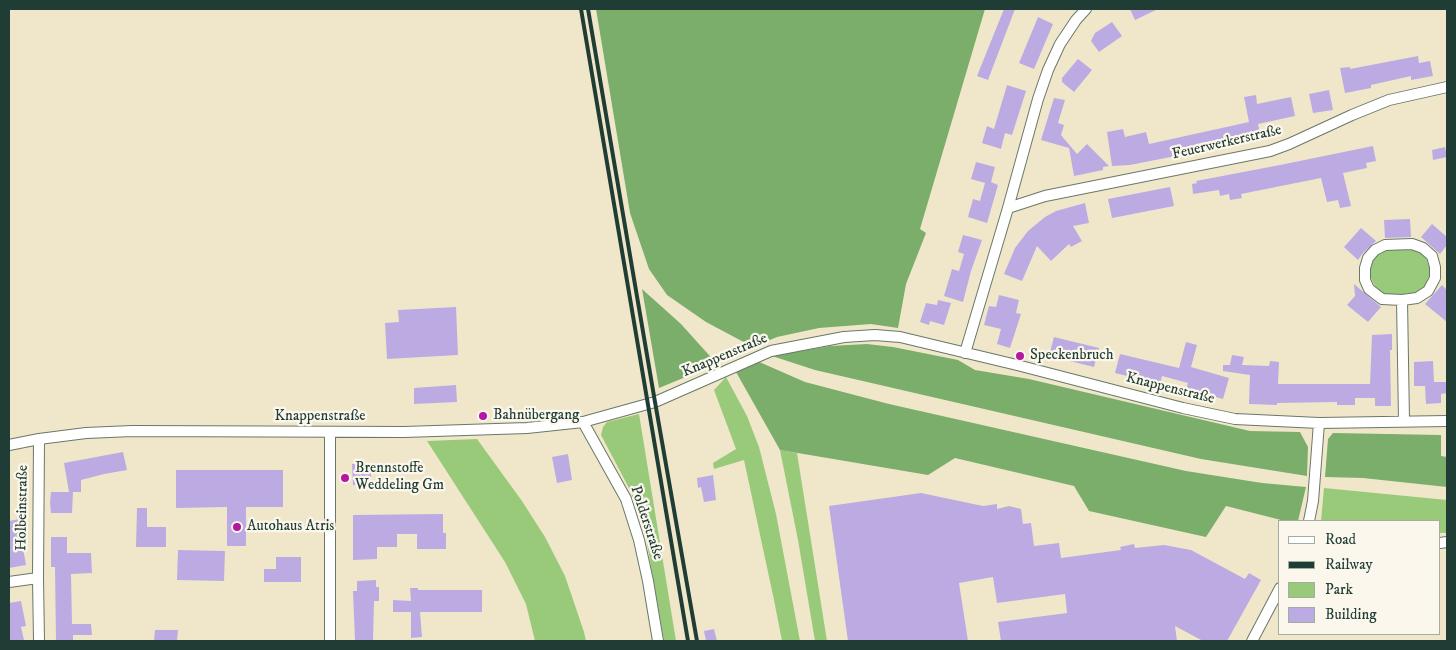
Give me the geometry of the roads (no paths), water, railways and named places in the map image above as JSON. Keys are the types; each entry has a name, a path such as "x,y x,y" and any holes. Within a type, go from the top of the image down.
{"street":[{"path":"965,352 1048,70 1060,44 1086,9"},
{"name":"Feuerwerkerstraße","path":"1008,208 1045,196 1270,151 1389,100 1447,87"},
{"path":"1412,244 1423,248 1432,256 1435,278 1428,291 1417,298 1402,300 1382,299 1369,289 1365,280 1365,268 1368,258 1375,250 1385,245 1412,244"},
{"path":"1402,300 1404,421"},
{"name":"Knappenstraße","path":"9,445 86,433 132,431 404,432 527,428 583,422 655,402 771,351 844,338 875,335 900,337 965,352 1183,408 1235,419 1319,423 1447,421"},
{"name":"Polderstraße","path":"583,422 626,499 643,556 658,641"},
{"path":"1309,520 1313,501 1319,423"},
{"path":"330,432 330,641"},
{"name":"Holbeinstraße","path":"39,439 39,641"},
{"path":"9,582 38,578"},
{"path":"1252,641 1278,592"}],"railway":[{"path":"581,9 688,641"},
{"path":"588,9 697,641"}],"place":[{"name":"Speckenbruch","path":"1020,356"},
{"name":"Bahnübergang","path":"483,416"},
{"name":"Brennstoffe Weddeling Gm","path":"345,478"},
{"name":"Autohaus Atris","path":"237,527"}]}
